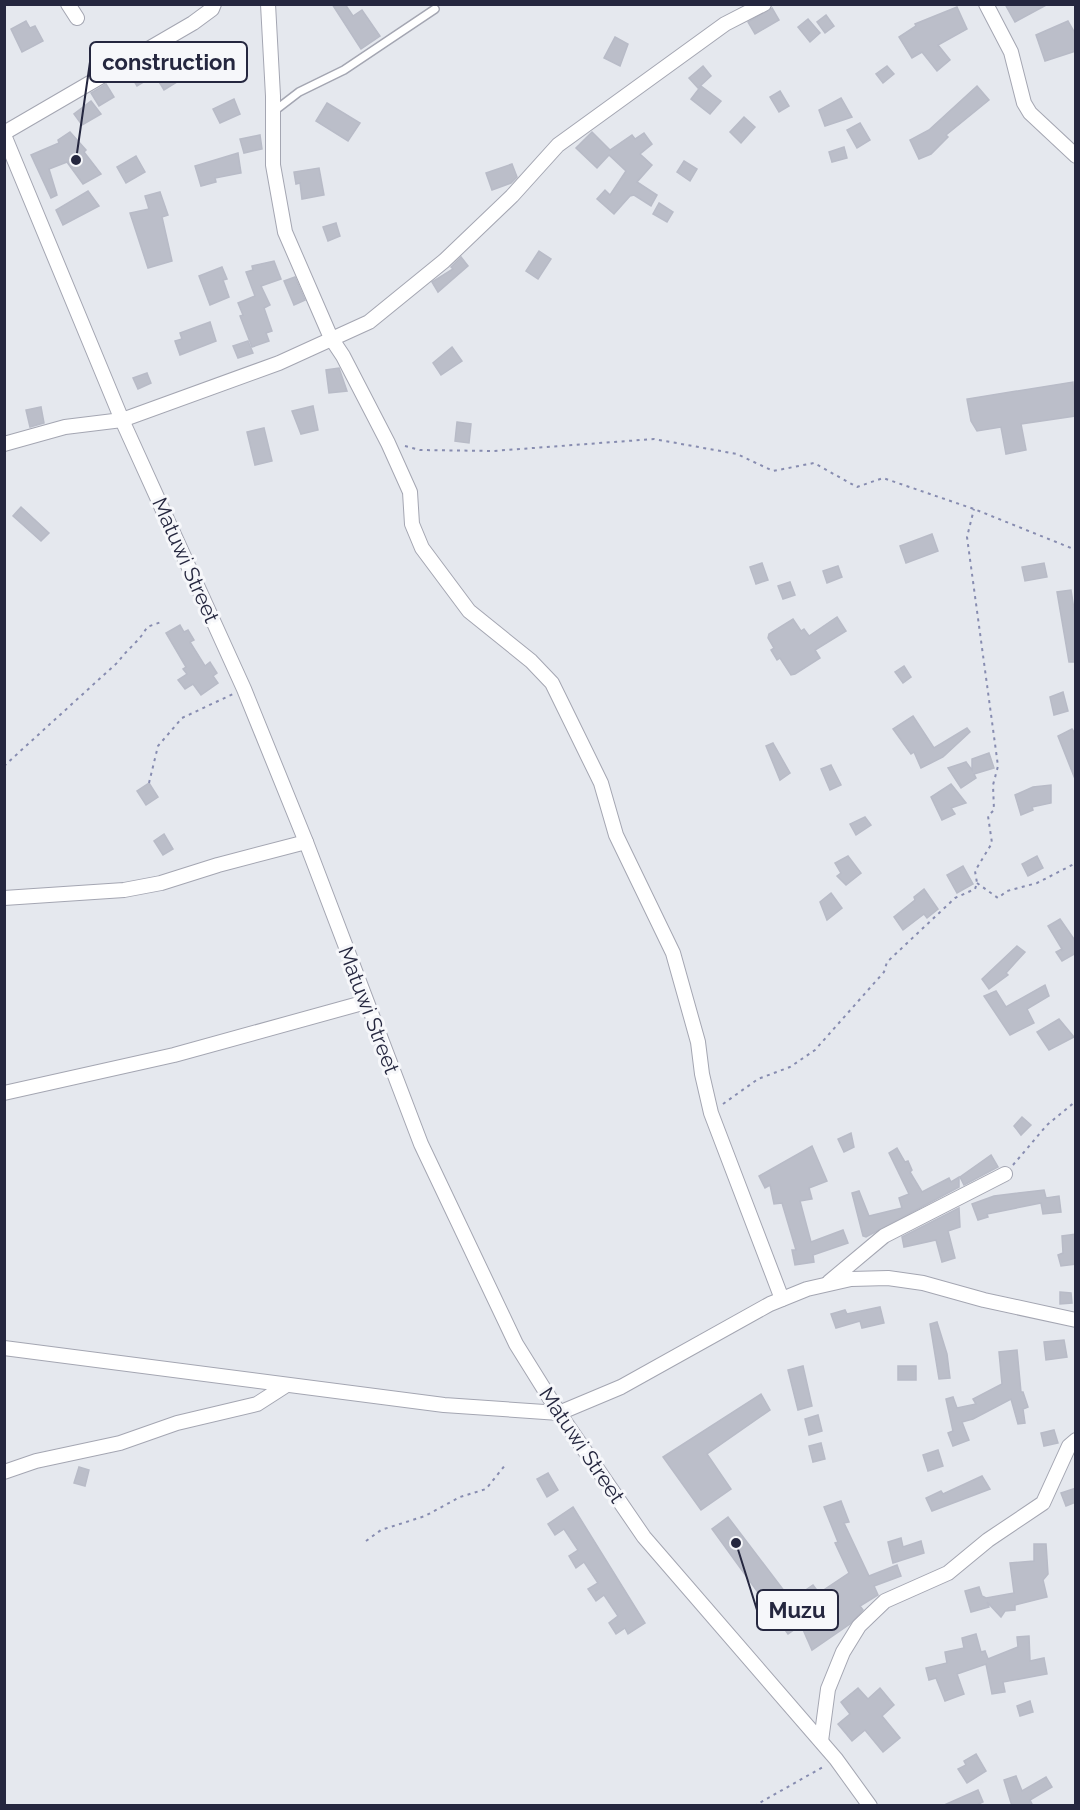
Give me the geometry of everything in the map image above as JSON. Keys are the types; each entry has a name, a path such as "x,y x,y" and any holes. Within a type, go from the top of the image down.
{"street":[{"path":"68,4 77,18"},
{"path":"4,134 193,23 212,9 214,4"},
{"path":"267,4 273,112 273,165 280,215 331,338 343,356 388,442 410,492 412,524 422,548 469,611 531,661 552,683 601,783 616,835 673,953 698,1042 702,1074 711,1113 782,1299"},
{"path":"4,444 65,427 122,420 236,380 369,322 444,261 512,196 558,145 725,24 764,4"},
{"path":"986,4 1011,52 1024,103 1030,113 1076,156"},
{"name":"Matuwi Street","path":"4,134 8,155 122,420 243,689 306,842 421,1144 477,1267 516,1344 559,1413 644,1536 836,1759 870,1806"},
{"path":"4,898 143,886 306,842"},
{"path":"4,1093 174,1055 366,1002"},
{"path":"826,1285 884,1236 1005,1174"},
{"path":"4,1348 444,1405 559,1413 621,1387 782,1299 851,1279 888,1278 923,1283 984,1300 1076,1320"},
{"path":"4,1472 36,1461 120,1443 177,1423 257,1404 285,1386"},
{"path":"820,1741 828,1689 843,1652 859,1626 885,1601 948,1574 988,1540 1043,1503 1070,1446 1076,1440"}],"lane":[{"path":"273,112 299,92 344,70 435,9"}],"path":[{"path":"388,442 420,450 493,451 654,439 737,454 773,471 814,463 857,487 883,478 975,509 1076,550"},
{"path":"711,1113 758,1079 790,1067 815,1050 884,972 887,962 955,898 975,889 977,883 975,871 992,843 988,816 994,810 993,784 998,766 967,537 975,509"},
{"path":"4,766 118,662 126,650 143,636 147,627 161,622"},
{"path":"149,783 158,746 182,718 243,689"},
{"path":"977,883 998,898 1007,891 1037,883 1076,863"},
{"path":"1005,1174 1047,1125 1076,1101"},
{"path":"366,1541 381,1530 425,1516 460,1497 486,1490 506,1464"},
{"path":"754,1806 836,1759"}],"building":[{"path":"332,4 345,4 353,16 362,10 380,36 361,49"},
{"path":"1005,4 1048,4 1015,22"},
{"path":"957,7 967,29 938,45 950,60 937,71 922,52 912,58 899,37 916,26 915,24"},
{"path":"772,8 779,20 755,34 748,22"},
{"path":"826,15 834,26 825,33 817,22"},
{"path":"808,19 820,33 810,42 798,27"},
{"path":"26,21 30,28 35,26 43,41 22,52 11,29"},
{"path":"1068,21 1076,35 1076,51 1045,61 1036,35"},
{"path":"615,37 628,44 620,66 604,58"},
{"path":"167,48 185,77 164,90 155,75 137,86 128,71"},
{"path":"703,66 711,76 698,88 689,78"},
{"path":"887,66 894,74 883,83 876,74"},
{"path":"106,84 114,97 99,106 91,93"},
{"path":"701,86 721,101 710,114 691,99"},
{"path":"977,86 989,100 946,135 948,137 931,154 919,159 910,140 929,130"},
{"path":"780,91 789,106 779,112 770,97"},
{"path":"841,98 852,117 825,126 819,110"},
{"path":"234,99 240,114 220,123 213,109"},
{"path":"91,101 101,114 82,125 74,114"},
{"path":"327,103 360,123 348,141 316,121"},
{"path":"744,117 755,127 741,143 730,132"},
{"path":"860,123 870,140 857,148 847,130"},
{"path":"70,132 86,150 84,152 101,174 83,184 67,162 49,169 57,195 51,198 31,155 59,143 58,140"},
{"path":"592,132 610,150 632,135 635,139 644,133 652,144 640,154 652,165 637,182 657,195 651,206 634,195 630,196 614,214 597,199 605,190 610,195 626,171 609,155 597,168 576,148"},
{"path":"260,135 262,149 244,153 240,139"},
{"path":"844,147 847,158 832,162 829,152"},
{"path":"238,153 241,173 215,178 216,182 201,186 195,166"},
{"path":"136,156 145,172 126,183 117,167"},
{"path":"684,161 697,169 690,181 677,172"},
{"path":"512,164 517,177 511,183 492,190 486,173"},
{"path":"319,168 324,195 302,199 300,183 296,184 294,172"},
{"path":"88,191 99,206 63,225 56,210"},
{"path":"160,192 168,215 162,217 172,261 148,268 130,213 149,209 145,196"},
{"path":"659,203 673,212 667,222 653,214"},
{"path":"336,223 340,236 328,241 323,227"},
{"path":"539,251 551,259 538,279 526,271"},
{"path":"461,257 468,266 438,292 432,282 453,269 451,267"},
{"path":"274,261 281,279 261,286 270,305 264,308 272,331 266,333 269,341 252,347 240,316 243,315 238,303 255,296 246,272 253,270 252,266"},
{"path":"222,267 227,279 223,280 229,297 210,305 199,276"},
{"path":"295,277 305,300 294,305 284,281"},
{"path":"210,322 216,341 180,355 175,341 182,339 180,333"},
{"path":"248,341 253,353 238,358 233,346"},
{"path":"452,347 462,361 441,375 433,363"},
{"path":"339,368 347,391 329,393 326,370"},
{"path":"147,373 151,383 138,389 133,378"},
{"path":"1073,382 1075,416 1021,424 1026,450 1006,454 1001,427 977,431 971,421 967,399"},
{"path":"313,406 318,430 301,434 292,411"},
{"path":"41,407 44,423 30,427 26,410"},
{"path":"457,422 471,424 469,443 455,441"},
{"path":"264,428 272,461 255,465 247,432"},
{"path":"21,507 49,533 41,541 13,516"},
{"path":"932,534 938,551 906,563 900,546"},
{"path":"762,563 768,580 756,584 750,567"},
{"path":"1044,563 1047,577 1025,581 1022,567"},
{"path":"838,566 842,577 827,583 823,571"},
{"path":"790,582 795,595 783,599 778,586"},
{"path":"1071,590 1076,622 1076,662 1069,662 1057,592"},
{"path":"837,617 846,631 815,650 820,658 791,675 780,658 777,660 771,650 774,648 768,638 769,634 793,619 801,631 804,629 809,636"},
{"path":"180,625 184,632 188,630 194,640 190,642 205,666 210,662 217,673 213,676 218,683 201,695 193,684 185,689 178,680 187,674 183,669 186,667 166,633"},
{"path":"904,666 911,677 903,683 895,672"},
{"path":"1063,692 1068,711 1054,715 1050,697"},
{"path":"913,716 934,748 967,728 970,732 943,757 921,768 914,752 911,754 893,729"},
{"path":"1072,729 1076,735 1075,779 1058,736"},
{"path":"773,743 790,773 780,780 766,746"},
{"path":"989,753 994,768 974,774 976,778 961,788 948,768 966,762 972,770 972,759"},
{"path":"831,765 841,785 830,790 821,769"},
{"path":"149,783 158,797 146,805 137,791"},
{"path":"951,784 966,803 951,808 955,814 942,820 931,797"},
{"path":"1051,785 1051,803 1032,807 1033,810 1021,815 1015,795 1033,787"},
{"path":"865,817 871,825 856,835 850,824"},
{"path":"164,834 173,849 163,855 154,841"},
{"path":"848,856 861,873 846,885 837,876 841,873 835,863"},
{"path":"1037,856 1043,868 1028,876 1022,864"},
{"path":"963,866 973,884 957,893 947,875"},
{"path":"924,889 938,909 927,918 924,914 903,930 894,917 915,900 914,897"},
{"path":"831,893 842,908 827,920 820,902"},
{"path":"1060,919 1076,942 1076,953 1062,961 1056,952 1062,949 1048,926"},
{"path":"1017,946 1025,952 1006,973 1008,975 989,989 982,979"},
{"path":"1045,985 1049,996 1027,1009 1034,1023 1010,1035 984,996 996,991 1006,1007"},
{"path":"1059,1019 1074,1037 1049,1050 1037,1032"},
{"path":"1022,1117 1031,1125 1021,1135 1014,1126"},
{"path":"851,1133 854,1147 844,1152 838,1139"},
{"path":"812,1146 827,1181 809,1188 812,1199 800,1201 811,1242 843,1230 848,1243 813,1255 814,1262 795,1265 792,1250 796,1250 782,1203 774,1204 770,1185 765,1188 759,1176"},
{"path":"897,1148 905,1162 908,1161 912,1170 910,1172 922,1192 949,1178 951,1182 959,1177 959,1187 866,1237 863,1236 852,1193 859,1191 869,1216 902,1208 899,1198 909,1194 889,1153"},
{"path":"991,1155 998,1167 964,1185 960,1177"},
{"path":"1044,1190 1046,1198 1059,1196 1061,1212 1043,1214 1041,1203 987,1214 988,1217 978,1220 972,1204 994,1196"},
{"path":"959,1208 960,1227 948,1231 955,1258 942,1262 936,1240 904,1247 902,1237"},
{"path":"1076,1234 1076,1264 1061,1266 1058,1255 1063,1253 1062,1236"},
{"path":"1060,1292 1071,1293 1072,1303 1060,1304"},
{"path":"880,1307 884,1323 862,1328 860,1321 836,1328 831,1314 845,1310 847,1314"},
{"path":"937,1322 947,1354 950,1378 939,1379 930,1324"},
{"path":"1064,1340 1067,1357 1046,1360 1044,1342"},
{"path":"1017,1350 1021,1392 1023,1392 1028,1407 1023,1409 1025,1423 1018,1424 1011,1399 973,1419 962,1422 969,1440 953,1446 948,1433 953,1431 946,1399 953,1397 957,1408 976,1404 973,1399 1002,1384 999,1352"},
{"path":"803,1366 812,1406 798,1410 788,1370"},
{"path":"898,1366 916,1366 916,1380 898,1380"},
{"path":"761,1394 770,1410 707,1454 731,1489 701,1510 663,1457"},
{"path":"818,1415 822,1431 809,1435 805,1419"},
{"path":"1054,1430 1058,1443 1044,1446 1041,1433"},
{"path":"821,1443 825,1459 813,1462 809,1446"},
{"path":"938,1450 943,1466 928,1471 923,1455"},
{"path":"79,1467 89,1470 85,1486 74,1483"},
{"path":"548,1473 558,1490 547,1497 537,1479"},
{"path":"982,1476 990,1489 932,1511 926,1498 941,1491 943,1494"},
{"path":"1076,1488 1076,1502 1066,1506 1061,1493"},
{"path":"841,1501 849,1522 844,1523 869,1576 897,1565 901,1576 874,1586 878,1595 860,1606 863,1610 850,1624 812,1650 801,1625 788,1634 712,1529 728,1517 791,1600 813,1585 819,1593 849,1573 835,1543 838,1542 824,1507"},
{"path":"573,1507 645,1623 628,1634 625,1628 616,1634 609,1623 618,1616 604,1595 596,1601 588,1589 598,1583 584,1562 576,1568 569,1556 578,1550 564,1529 555,1535 548,1524"},
{"path":"901,1538 903,1547 921,1541 924,1553 893,1563 888,1542"},
{"path":"1034,1544 1046,1544 1048,1574 1043,1580 1047,1597 1015,1605 1015,1610 1005,1611 1001,1617 987,1602 989,1607 971,1612 965,1591 979,1587 982,1596 986,1598 1014,1593 1010,1563 1034,1561"},
{"path":"976,1634 981,1652 985,1651 988,1659 1018,1647 1017,1637 1029,1636 1030,1661 1044,1658 1047,1674 1003,1682 1005,1692 992,1694 986,1664 957,1674 964,1694 945,1701 936,1678 929,1680 926,1668 947,1663 945,1652 964,1648 962,1638"},
{"path":"858,1688 868,1699 880,1688 894,1705 882,1716 900,1738 883,1752 865,1730 852,1741 838,1724 850,1714 841,1702"},
{"path":"1030,1701 1033,1712 1020,1716 1017,1706"},
{"path":"976,1754 986,1771 967,1783 958,1769 966,1765 964,1761"},
{"path":"1016,1776 1022,1791 1046,1777 1052,1787 1030,1800 1033,1806 1012,1806 1004,1780"},
{"path":"978,1790 983,1802 975,1806 942,1806"}],"place":[{"name":"construction","path":"76,160"},
{"name":"Muzu","path":"736,1543"}]}
